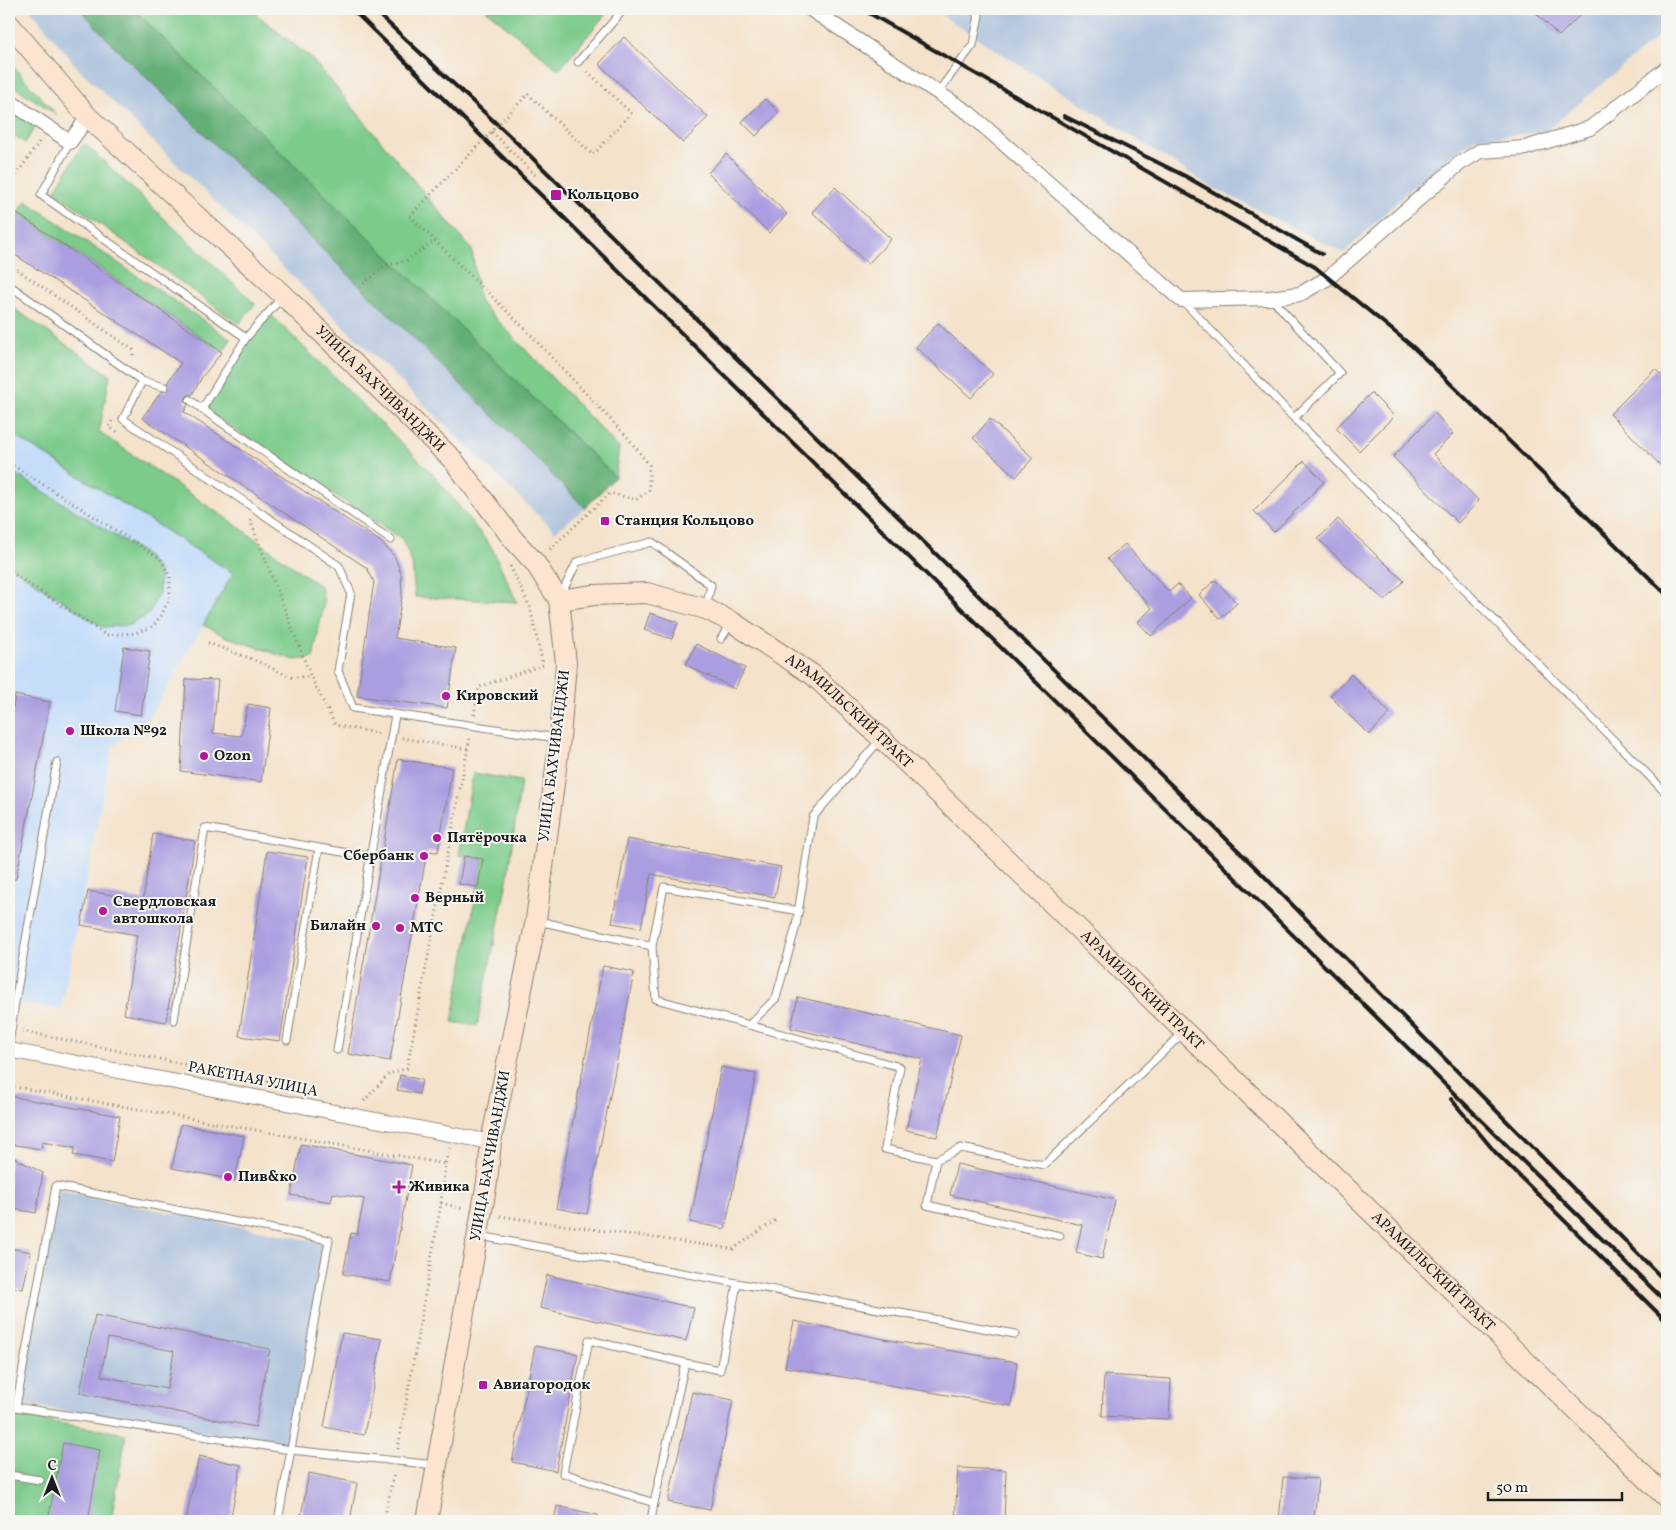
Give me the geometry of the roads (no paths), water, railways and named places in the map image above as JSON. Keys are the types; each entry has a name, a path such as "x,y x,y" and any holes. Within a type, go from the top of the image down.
{"main road":[{"name":"УЛИЦА БАХЧИВАНДЖИ","path":"9,24 88,117 283,295 453,460 513,539 535,563 559,600 566,663 560,738 536,920 491,1142 477,1236 427,1521"},
{"name":"АРАМИЛЬСКИЙ ТРАКТ","path":"559,600 594,594 647,593 706,609 732,622 813,674 882,738 1667,1498"}],"street":[{"path":"810,9 969,113 1181,300 1270,298 1300,294 1328,278 1459,164 1480,152 1525,148 1590,128 1667,68"},
{"path":"9,101 70,142 88,117"},
{"name":"РАКЕТНАЯ УЛИЦА","path":"9,1050 491,1142"}],"lane":[{"path":"578,62 624,9"},
{"path":"938,92 974,45 978,15 970,9"},
{"path":"70,142 41,196 246,338"},
{"path":"9,285 142,381 164,387"},
{"path":"202,409 246,338 283,295"},
{"path":"1270,298 1340,373 1294,418"},
{"path":"1181,300 1294,418 1667,794"},
{"path":"142,381 123,419 339,566 351,593 338,671 353,708 560,738"},
{"path":"190,400 391,540"},
{"path":"559,600 577,562 652,542 711,585 706,609"},
{"path":"721,640 732,622"},
{"path":"337,1050 395,715"},
{"path":"749,1025 776,998 799,911 813,817 882,738"},
{"path":"9,1045 58,762"},
{"path":"174,1020 205,828 371,857"},
{"path":"288,1040 319,848"},
{"path":"799,911 664,887 652,946 656,999 900,1067 885,1149 936,1160 961,1148 1044,1165 1185,1031"},
{"path":"536,920 652,946"},
{"path":"936,1160 927,1205 1060,1236"},
{"path":"278,1521 291,1450 329,1240 56,1186 13,1406 291,1450 436,1465"},
{"path":"477,1236 1015,1334"},
{"path":"654,1503 563,1473 589,1340 720,1370 737,1284"},
{"path":"651,1521 686,1363"},
{"path":"9,1475 40,1480"}],"railway":[{"path":"352,9 1667,1303"},
{"path":"373,9 512,138 1260,872 1667,1283"},
{"path":"862,9 1315,267 1412,346 1667,595"},
{"path":"1064,116 1185,176 1322,254"},
{"path":"1451,1099 1495,1152 1667,1322"}],"place":[{"name":"Кольцово","path":"556,195"},
{"name":"Станция Кольцово","path":"605,521"},
{"name":"Кировский","path":"446,696"},
{"name":"Школа №92","path":"70,731"},
{"name":"Ozon","path":"204,756"},
{"name":"Пятёрочка","path":"437,838"},
{"name":"Сбербанк","path":"424,856"},
{"name":"Верный","path":"415,898"},
{"name":"Свердловская автошкола","path":"103,911"},
{"name":"Билайн","path":"376,926"},
{"name":"МТС","path":"400,928"},
{"name":"Пив&ко","path":"228,1177"},
{"name":"Живика","path":"399,1187"},
{"name":"Авиагородок","path":"483,1385"}]}
